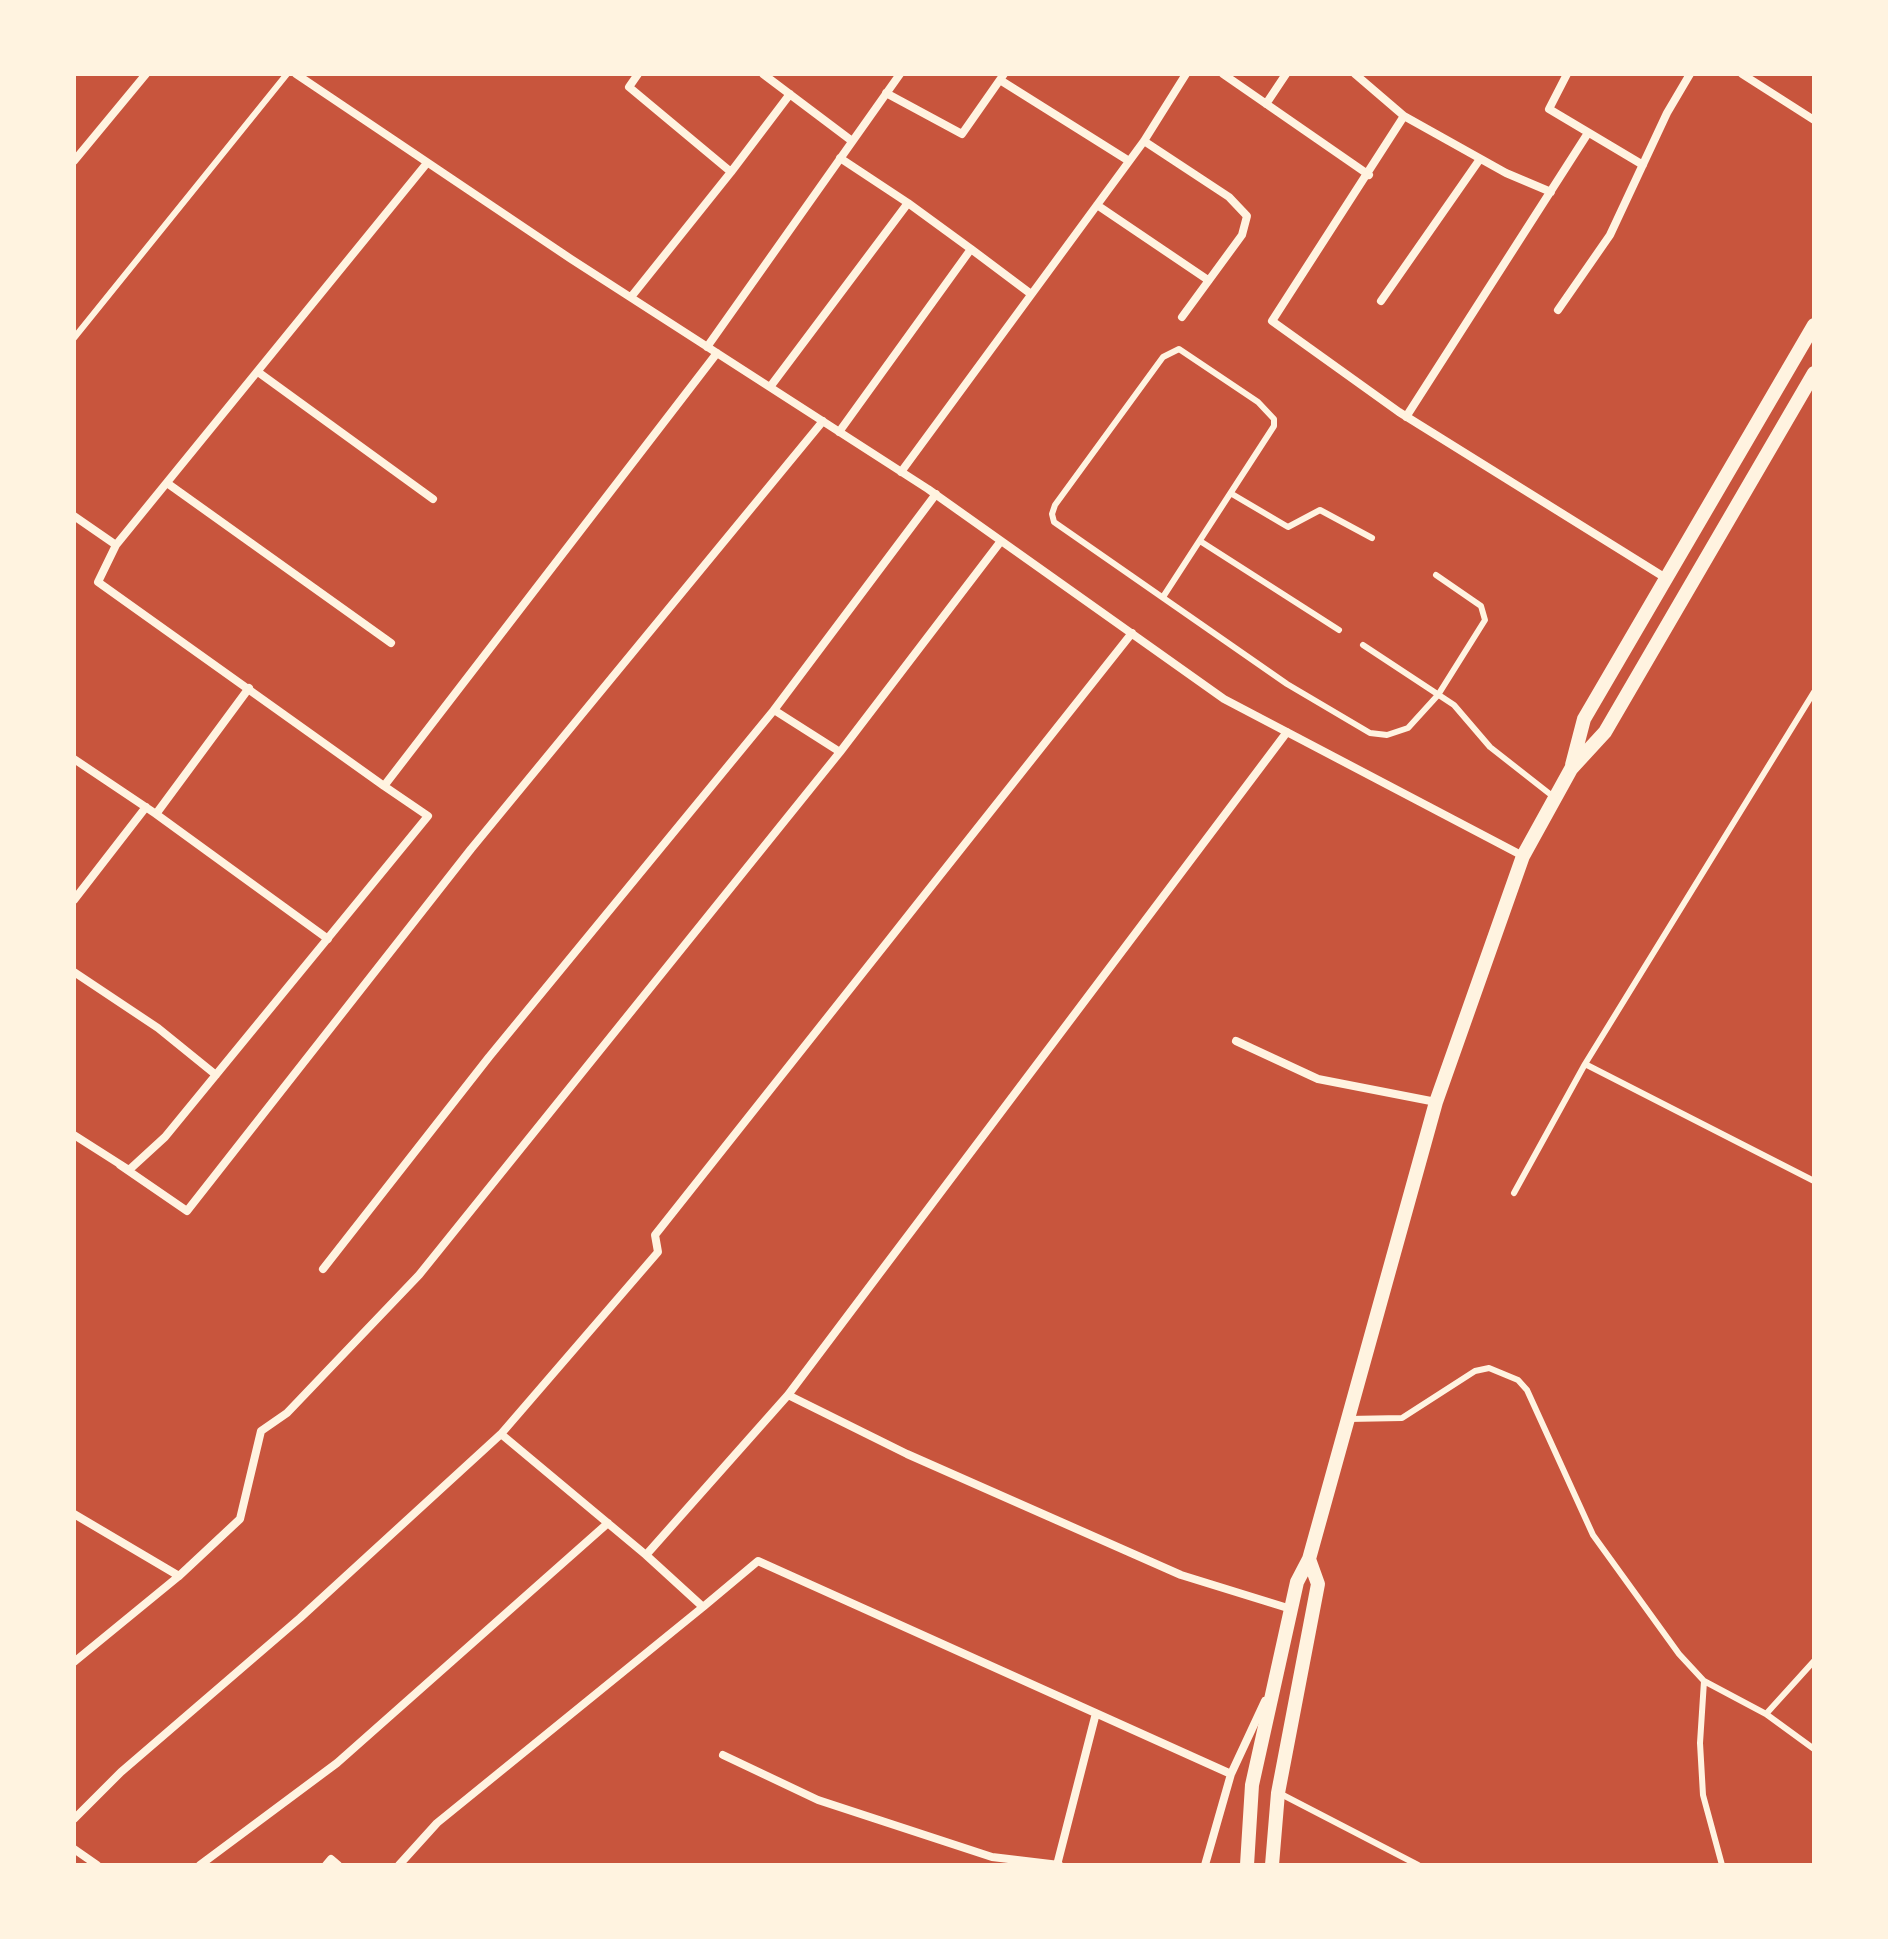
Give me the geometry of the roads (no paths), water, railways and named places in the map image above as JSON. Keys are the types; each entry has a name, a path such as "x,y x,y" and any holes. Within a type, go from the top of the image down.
{"street":[{"path":"74,161 146,74"},
{"path":"296,74 707,347 936,494 1224,699 1523,856"},
{"path":"638,74 629,87 731,172"},
{"path":"763,74 852,141"},
{"path":"707,347 899,74"},
{"path":"901,472 1144,141 1186,74"},
{"path":"1223,74 1369,175"},
{"path":"1266,104 1286,74"},
{"path":"1355,74 1404,116 1480,159 1551,192"},
{"path":"1567,74 1549,109 1643,165"},
{"path":"1558,310 1610,235 1690,74"},
{"path":"1742,74 1814,120"},
{"path":"886,93 962,134 1002,77 1129,161"},
{"path":"631,297 790,94"},
{"path":"1404,116 1369,175 1272,321 1406,417 1664,577"},
{"path":"1406,417 1588,133"},
{"path":"1144,141 1229,197 1247,216 1242,235 1182,317"},
{"path":"840,158 908,203 1031,294"},
{"path":"1381,301 1480,159"},
{"path":"120,1165 129,1170 165,1137 428,816 98,582 116,545 427,163"},
{"path":"770,387 908,203"},
{"path":"1097,205 1208,280"},
{"path":"839,432 971,249"},
{"path":"1571,769 1584,719 1664,577 1814,325"},
{"path":"384,786 717,353"},
{"path":"258,372 433,499"},
{"path":"1247,1865 1252,1785 1297,1582 1309,1559 1436,1102 1523,856 1571,769 1605,732 1814,373"},
{"path":"74,1148 77,1138 187,1211 471,849 823,421"},
{"path":"167,483 391,643"},
{"path":"323,1269 489,1057 774,710 936,494"},
{"path":"74,516 116,545"},
{"path":"74,1662 179,1576 240,1519 261,1431 287,1413 419,1275 840,752 1001,541"},
{"path":"74,1819 121,1772 300,1618 501,1434 658,1252 655,1235 1132,633"},
{"path":"156,814 249,688"},
{"path":"774,710 840,752"},
{"path":"646,1555 788,1395 1287,732"},
{"path":"74,759 156,814 328,939"},
{"path":"74,900 146,807"},
{"path":"74,972 158,1028 216,1075"},
{"path":"1236,1041 1318,1079 1436,1102"},
{"path":"788,1395 907,1454 1181,1575 1291,1609"},
{"path":"501,1434 646,1555 703,1607"},
{"path":"74,1514 179,1576"},
{"path":"200,1865 337,1763 608,1523"},
{"path":"1272,1865 1278,1793 1318,1584 1309,1559"},
{"path":"399,1865 437,1823 758,1561 1231,1774"},
{"path":"1205,1865 1231,1774 1274,1684"},
{"path":"723,1755 832,1805 992,1857 1058,1865 1096,1713"},
{"path":"74,1849 97,1865"},
{"path":"326,1865 331,1859 338,1865"}],"lane":[{"path":"74,338 287,74"},
{"path":"1163,597 1269,438 1274,419 1258,402 1179,349 1170,352 1052,514 1063,530 1287,684 1370,733 1399,733 1438,695 1485,620 1481,606 1436,575"},
{"path":"1232,494 1288,527 1320,510 1372,538"},
{"path":"1200,541 1339,630"},
{"path":"1363,645 1462,712 1490,747 1555,798"},
{"path":"1514,1193 1585,1064 1814,692"},
{"path":"1585,1064 1814,1181"},
{"path":"1348,1419 1402,1418 1475,1371 1489,1368 1518,1380 1527,1390 1593,1535 1647,1613 1704,1681 1766,1714 1814,1749"},
{"path":"1766,1714 1814,1661"},
{"path":"1704,1681 1700,1743 1703,1795 1722,1865"},
{"path":"1278,1793 1418,1865"}]}
